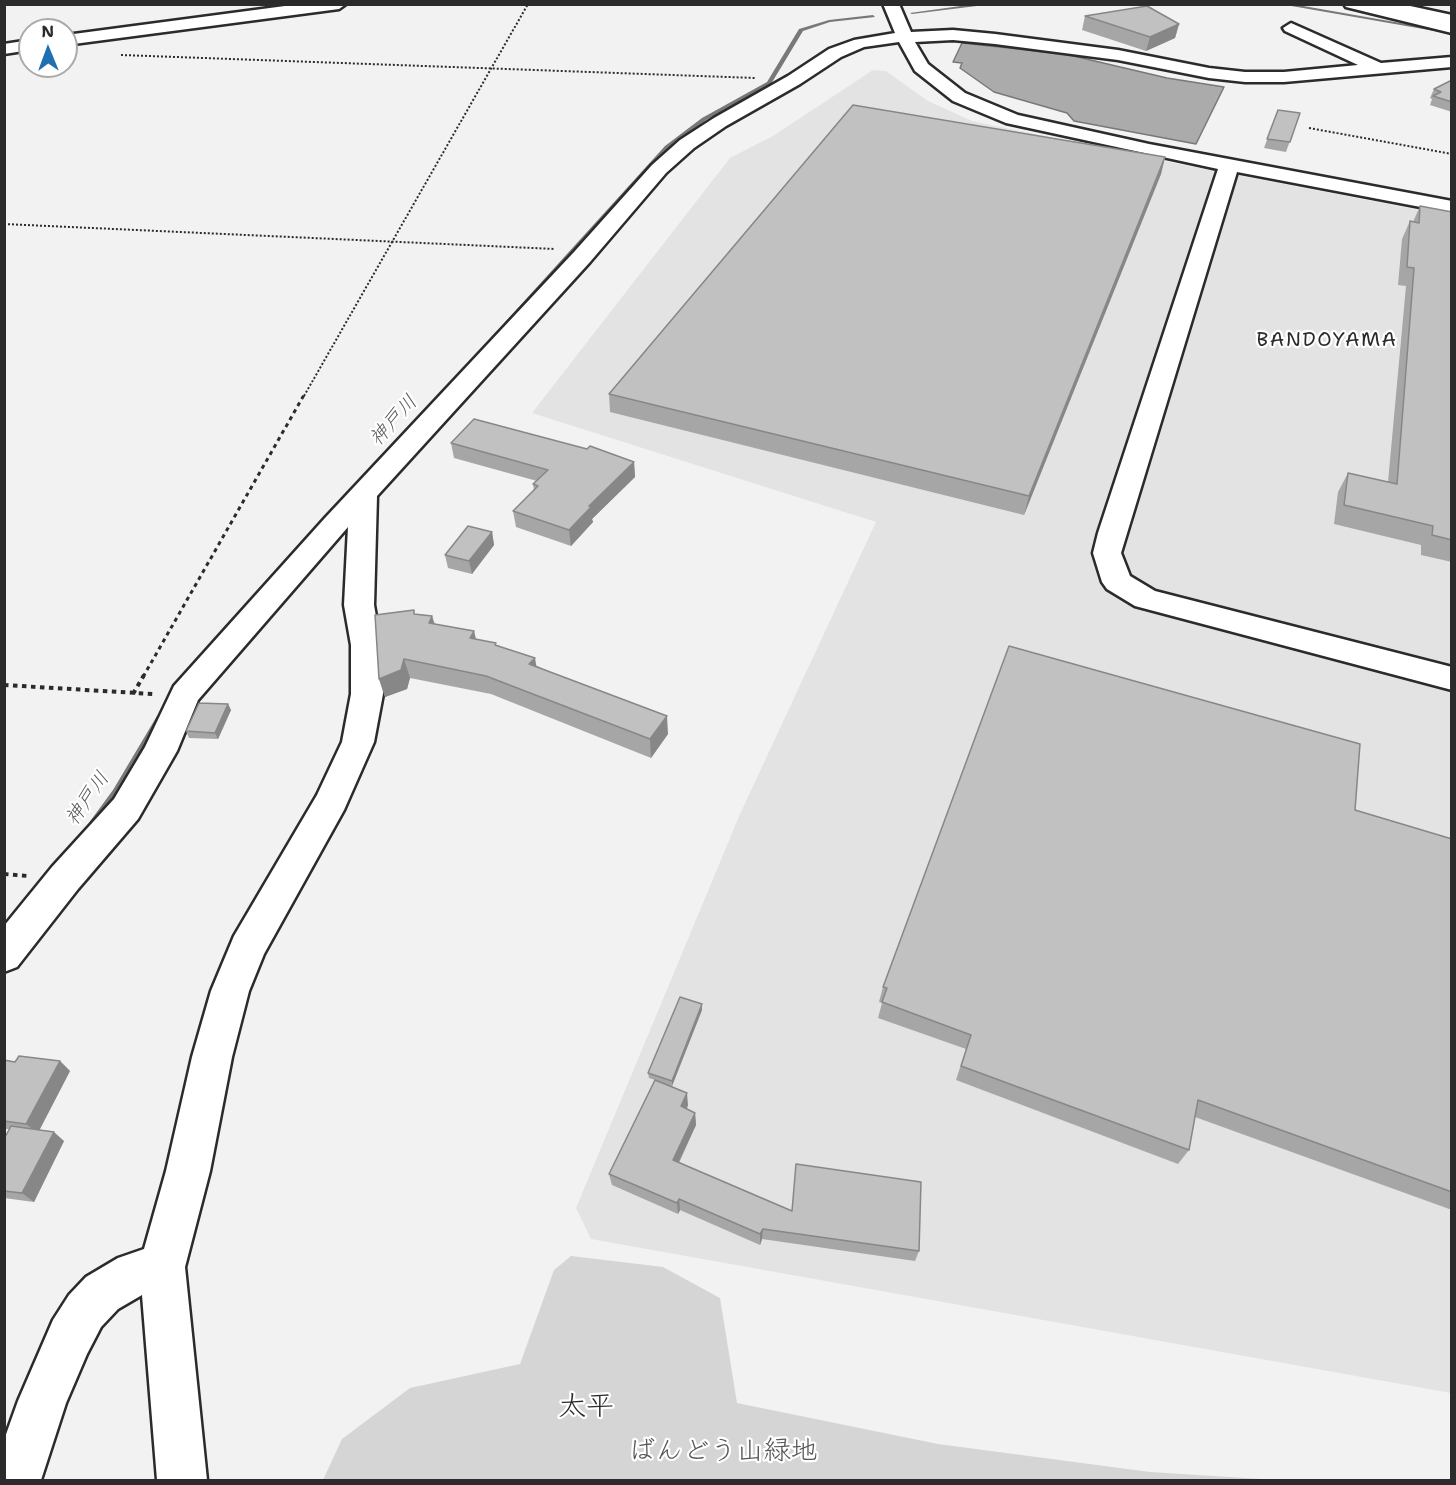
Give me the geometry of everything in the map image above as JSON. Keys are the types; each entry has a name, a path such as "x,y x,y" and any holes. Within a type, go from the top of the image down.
{"street":[{"path":"78,38 339,4"},
{"path":"891,4 921,67 943,87 976,106 1012,119 1078,135 1229,166 1452,207"},
{"path":"1351,4 1452,27"},
{"path":"1377,4 1452,20"},
{"path":"1292,28 1377,68"},
{"path":"4,954 65,878 126,809 160,752 185,694 363,495 588,251 659,169 687,144 720,122 848,47 872,40 905,37 953,35 1060,46 1209,73 1245,77 1284,77 1452,62"},
{"path":"1229,166 1112,533 1107,553 1117,582 1145,599 1452,679"},
{"path":"182,1480 162,1267 188,1171 212,1057 230,991 248,948 332,800 358,742 367,694 366,645 359,605 363,495"},
{"path":"16,1480 42,1401 70,1337 85,1311 102,1293 134,1274 162,1267"}],"path":[{"path":"133,694 528,4"},
{"path":"113,55 794,80"},
{"path":"1309,128 1452,153"},
{"path":"4,224 588,251"},
{"path":"4,685 133,694 185,694"}],"shaded area":[{"path":"962,43 1065,54 1167,78 1224,87 1196,144 1074,121 1067,113 994,92 960,68 962,63 953,62"},
{"path":"873,70 886,71 928,101 972,121 1189,166 1451,216 1451,1393 591,1239 576,1208 740,814 876,522 532,413 730,158 773,136"}],"green space":[{"name":"ばんどう山緑地","path":"571,1256 663,1267 720,1298 737,1403 938,1444 1150,1472 1277,1480 323,1480 342,1439 410,1388 520,1364 554,1270"}],"building":[{"path":"1147,6 1179,24 1150,37 1085,16"},
{"path":"1452,80 1452,102 1433,96 1441,92 1434,89"},
{"path":"853,105 1165,157 1029,496 609,394"},
{"path":"1278,110 1300,113 1290,142 1267,139"},
{"path":"1420,206 1452,212 1452,540 1432,535 1433,526 1344,505 1348,473 1397,484 1414,268 1407,267 1410,221 1419,223"},
{"path":"474,419 587,449 590,446 634,462 589,506 591,507 569,530 513,511 538,486 533,484 548,470 451,443"},
{"path":"468,526 492,532 469,561 445,555"},
{"path":"414,610 414,614 432,616 429,623 474,631 470,638 496,643 495,645 535,658 529,664 667,716 650,739 486,676 404,659 401,670 379,679 375,615"},
{"path":"1009,646 1360,744 1355,810 1452,839 1452,1192 1198,1100 1189,1150 961,1066 971,1035 882,1002 887,988 883,987"},
{"path":"199,703 228,704 215,733 186,731"},
{"path":"680,997 702,1004 672,1081 648,1073"},
{"path":"19,1056 60,1061 26,1124 4,1121 4,1060 15,1062"},
{"path":"655,1080 687,1093 681,1106 695,1113 673,1160 792,1211 796,1164 921,1182 919,1251 763,1229 760,1234 679,1199 677,1203 609,1174"},
{"path":"11,1126 54,1132 22,1193 4,1191 4,1139"}],"waterway":[{"name":"神戸川","path":"912,13 991,4"},
{"path":"1282,4 1452,33"},
{"name":"神戸川","path":"469,365 667,147 704,119 769,83 801,30 829,21 873,16"},
{"name":"神戸川","path":"94,823 116,793 160,718"}],"district":[{"name":"BANDOYAMA","path":"1327,341"},
{"name":"太平","path":"586,1408"}]}
